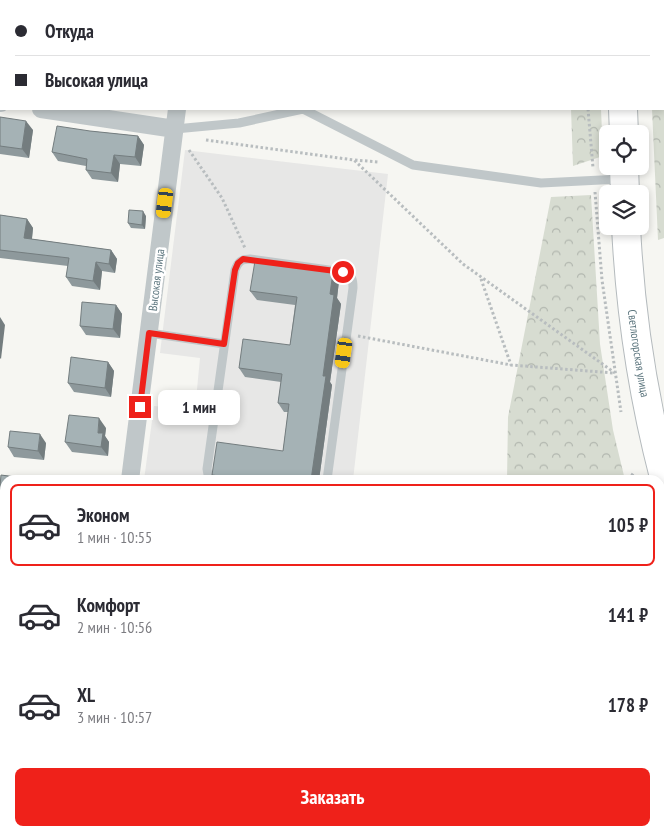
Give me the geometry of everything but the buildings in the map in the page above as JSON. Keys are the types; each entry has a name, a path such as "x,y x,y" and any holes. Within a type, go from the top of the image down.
{"main road":[{"path":"623,110 624,125"},
{"name":"Светлогорская улица","path":"627,235 639,355 663,475"}],"street":[{"path":"48,110 175,129"},
{"name":"Высокая улица","path":"131,475 177,110"}],"lane":[{"path":"175,129 239,123 298,110"},
{"path":"305,110 413,165 541,183 624,180"},
{"path":"208,475 207,469 235,270 238,263 243,259 250,259 350,274 353,279 328,475"},
{"path":"149,333 224,344"}],"path":[{"path":"588,110 602,280 621,412"},
{"path":"175,129 222,198 250,259"},
{"path":"175,129 208,140 354,160 463,264 615,373"},
{"path":"481,278 511,365"},
{"path":"347,334 511,365 615,373"}],"shaded area":[{"path":"185,150 388,174 354,475 145,475 154,406 195,410 200,358 160,353"}],"green space":[{"path":"571,110 601,110 599,157 573,166"},
{"path":"652,110 664,110 664,238 658,240"},
{"path":"591,195 600,344 613,430 624,475 507,475 508,417 551,197"}],"route":[{"path":"140,407 149,333 224,344 235,270 238,263 243,259 343,272"}]}
